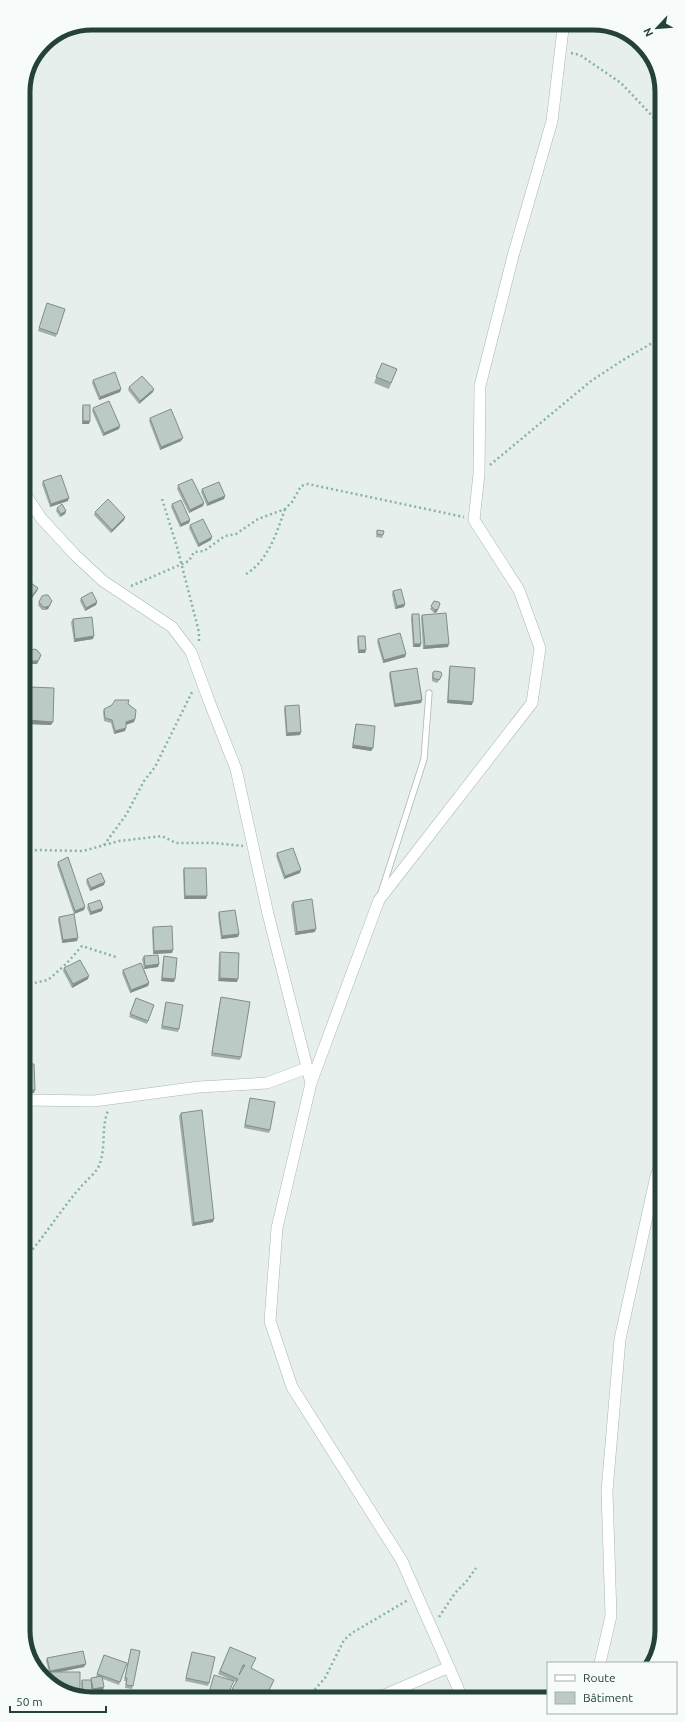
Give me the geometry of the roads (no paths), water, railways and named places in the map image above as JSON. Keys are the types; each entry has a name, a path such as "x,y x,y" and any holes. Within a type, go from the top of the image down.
{"street":[{"path":"458,1692 449,1667 402,1562 292,1387 270,1321 277,1228 311,1083 379,900 532,703 540,648 519,590 474,520 479,474 480,386 513,256 552,121 563,30"},
{"path":"30,501 41,518 75,555 103,581 172,627 191,652 236,768 268,914 311,1083"},
{"path":"30,1100 94,1101 199,1087 267,1083 307,1068"},
{"path":"600,1662 612,1616 607,1491 620,1339 655,1181"},
{"path":"392,1692 449,1667"}],"lane":[{"path":"379,900 424,759 429,693"}]}
